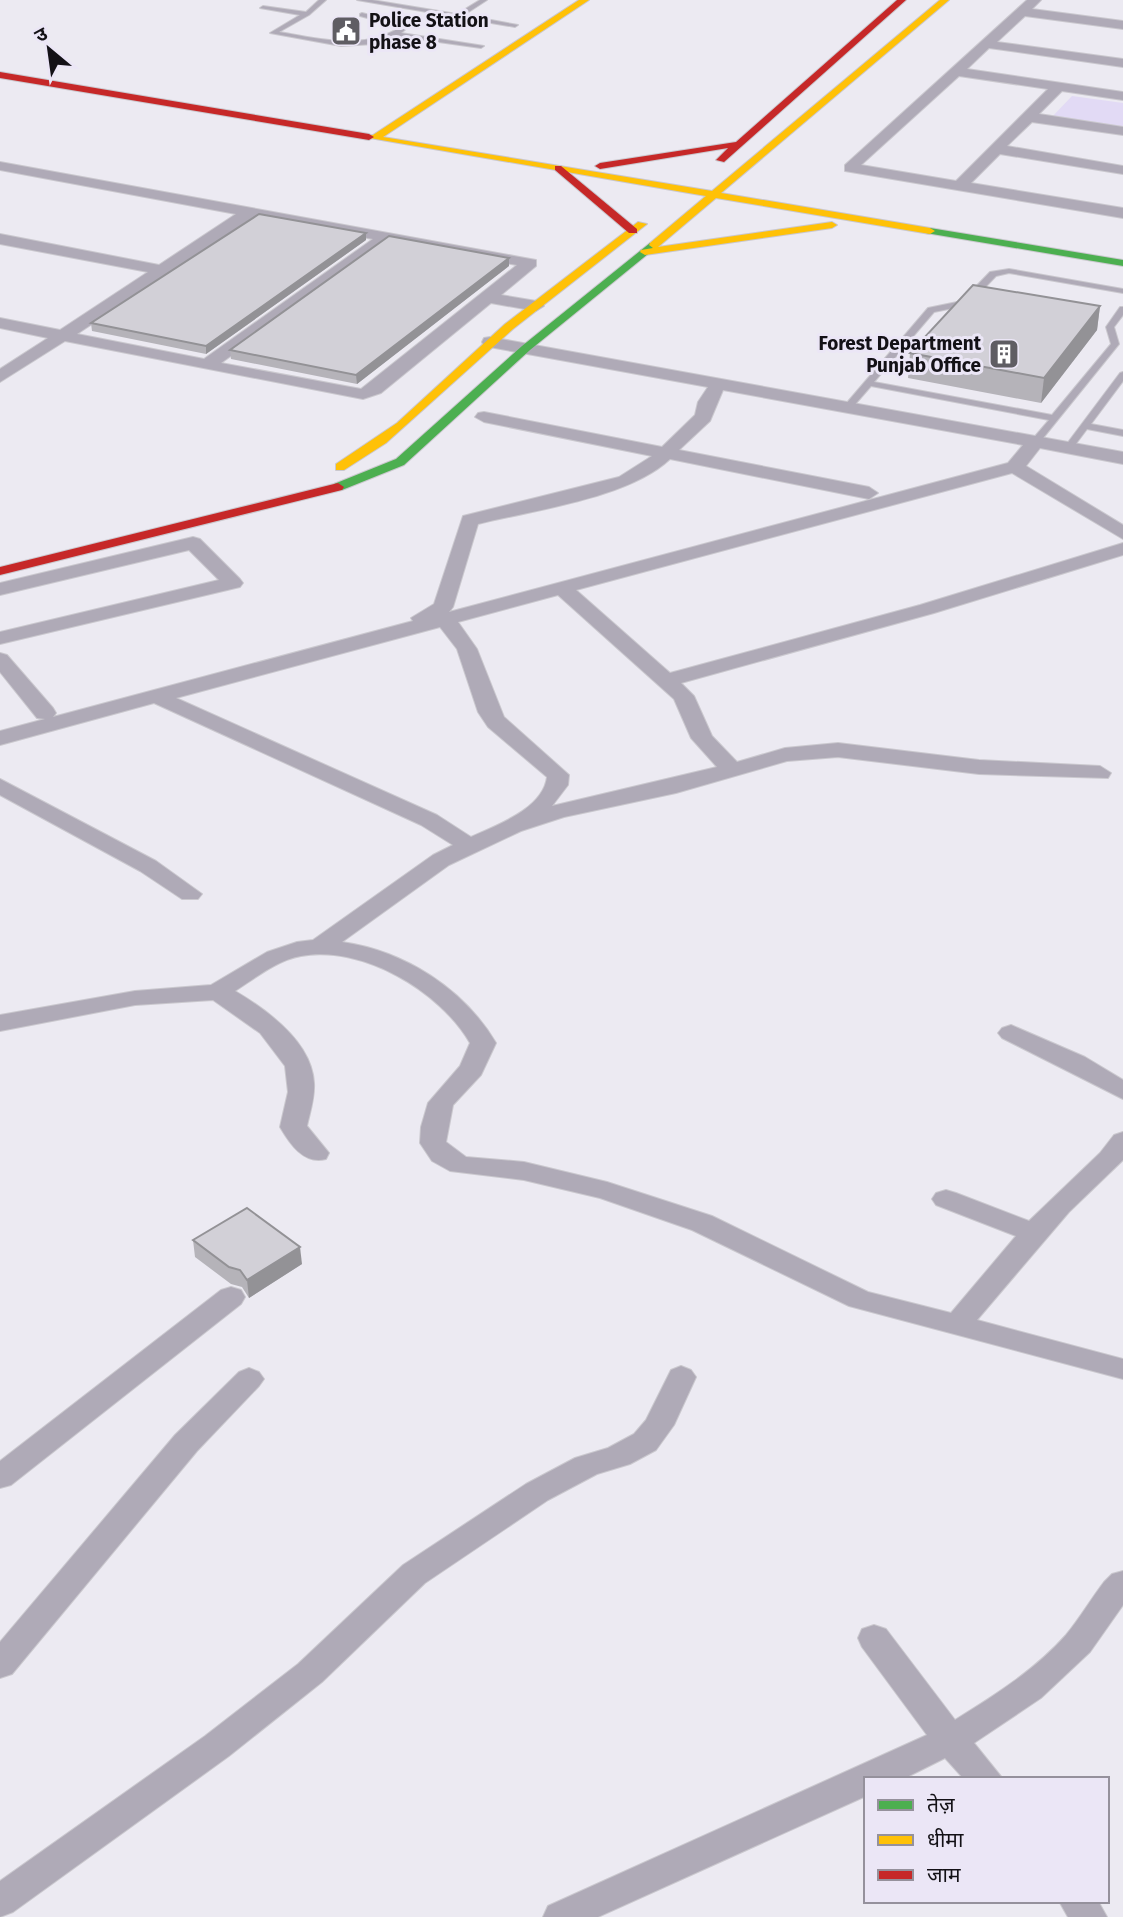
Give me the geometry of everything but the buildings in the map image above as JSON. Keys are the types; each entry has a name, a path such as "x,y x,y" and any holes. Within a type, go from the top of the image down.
{"main road":[{"path":"375,138 585,0"},
{"path":"329,472 360,458 384,441 490,342 685,191 902,0"},
{"path":"0,571 326,492 400,462 526,348 715,196 752,173 944,0"},
{"path":"457,62 519,22"},
{"path":"0,75 1123,263"},
{"path":"347,133 369,119"},
{"path":"576,170 739,144"},
{"path":"558,168 633,231"},
{"path":"780,191 814,212"},
{"path":"645,252 863,220"}],"street":[{"path":"1035,0 850,168 1123,213"},
{"path":"1022,12 1123,25"},
{"path":"986,44 1123,63"},
{"path":"956,72 1123,96"},
{"path":"960,186 1058,87"},
{"path":"1028,117 1123,131"},
{"path":"997,149 1123,170"},
{"path":"0,166 389,235 530,263 375,389 363,394 346,393 0,323"},
{"path":"0,377 251,211"},
{"path":"207,365 389,235"},
{"path":"0,239 161,270"},
{"path":"488,298 536,306"},
{"path":"490,342 1123,458"},
{"path":"704,417 707,402 719,383"},
{"path":"0,724 435,613 443,607 470,520 626,481 667,453 704,417 724,405 741,387"},
{"path":"484,417 869,493"},
{"path":"0,738 1015,467 1036,441"},
{"path":"1015,467 1123,533"},
{"path":"0,589 193,543 233,583 0,638"},
{"path":"666,681 928,609 1123,549"},
{"path":"562,587 687,702 702,738 732,770"},
{"path":"445,619 467,649 489,712 496,722 558,775 557,785 526,821"},
{"path":"0,659 45,713"},
{"path":"155,696 429,820 470,846"},
{"path":"321,946 408,881 470,846 526,821 558,811 676,786 785,755 838,750 979,767 1100,773"},
{"path":"0,786 148,866 190,894"},
{"path":"0,1023 135,998 217,992 262,964 296,949 321,946 380,960 440,991 476,1026 483,1043 472,1069 441,1102 433,1127 433,1143 442,1155 460,1165 524,1171 607,1191 702,1223 846,1294 1123,1369"},
{"path":"217,992 260,1019 298,1066 301,1099 293,1127 316,1153"},
{"path":"1011,1033 1076,1063 1123,1091"},
{"path":"958,1325 1011,1256 1036,1234 1060,1205 1114,1156 1123,1141"},
{"path":"946,1199 1036,1234"},
{"path":"0,1477 175,1343 230,1297"},
{"path":"0,1901 217,1746 310,1673 414,1574 537,1492 586,1466 619,1456 645,1442 659,1425 681,1377"},
{"path":"0,1665 178,1452 249,1379"},
{"path":"871,1777 950,1740 990,1716 1042,1679 1072,1651 1123,1583"},
{"path":"874,1638 950,1740 984,1777"},
{"path":"561,1917 864,1780"}],"lane":[{"path":"323,0 307,15 273,33 360,45 379,43 404,28 404,24 362,15"},
{"path":"360,0 457,16 519,22"},
{"path":"457,16 484,0"},
{"path":"263,8 307,15"},
{"path":"397,34 481,46"},
{"path":"848,407 930,310 969,301 997,273 1030,274 1123,291"},
{"path":"1036,441 1115,344 1110,327 1123,309"},
{"path":"1069,447 1123,375"},
{"path":"868,383 1054,418"},
{"path":"1086,426 1123,433"}],"shaded area":[{"path":"1072,96 1123,103 1123,127 1052,117"}],"traffic: fast":[{"path":"930,231 1123,263"},
{"path":"338,487 400,462 526,348 654,245"}],"traffic: slow":[{"path":"375,138 585,0"},
{"path":"654,245 945,0"},
{"path":"369,137 930,231"},
{"path":"340,467 401,425 509,326 642,224"},
{"path":"645,252 832,225"}],"traffic: jam":[{"path":"721,160 902,0"},
{"path":"0,75 369,137"},
{"path":"600,166 739,144"},
{"path":"558,168 633,231"},
{"path":"0,571 338,487"}],"place":[{"name":"Police Station phase 8","path":"346,31"},
{"name":"Forest Department Punjab Office","path":"1004,354"}]}
